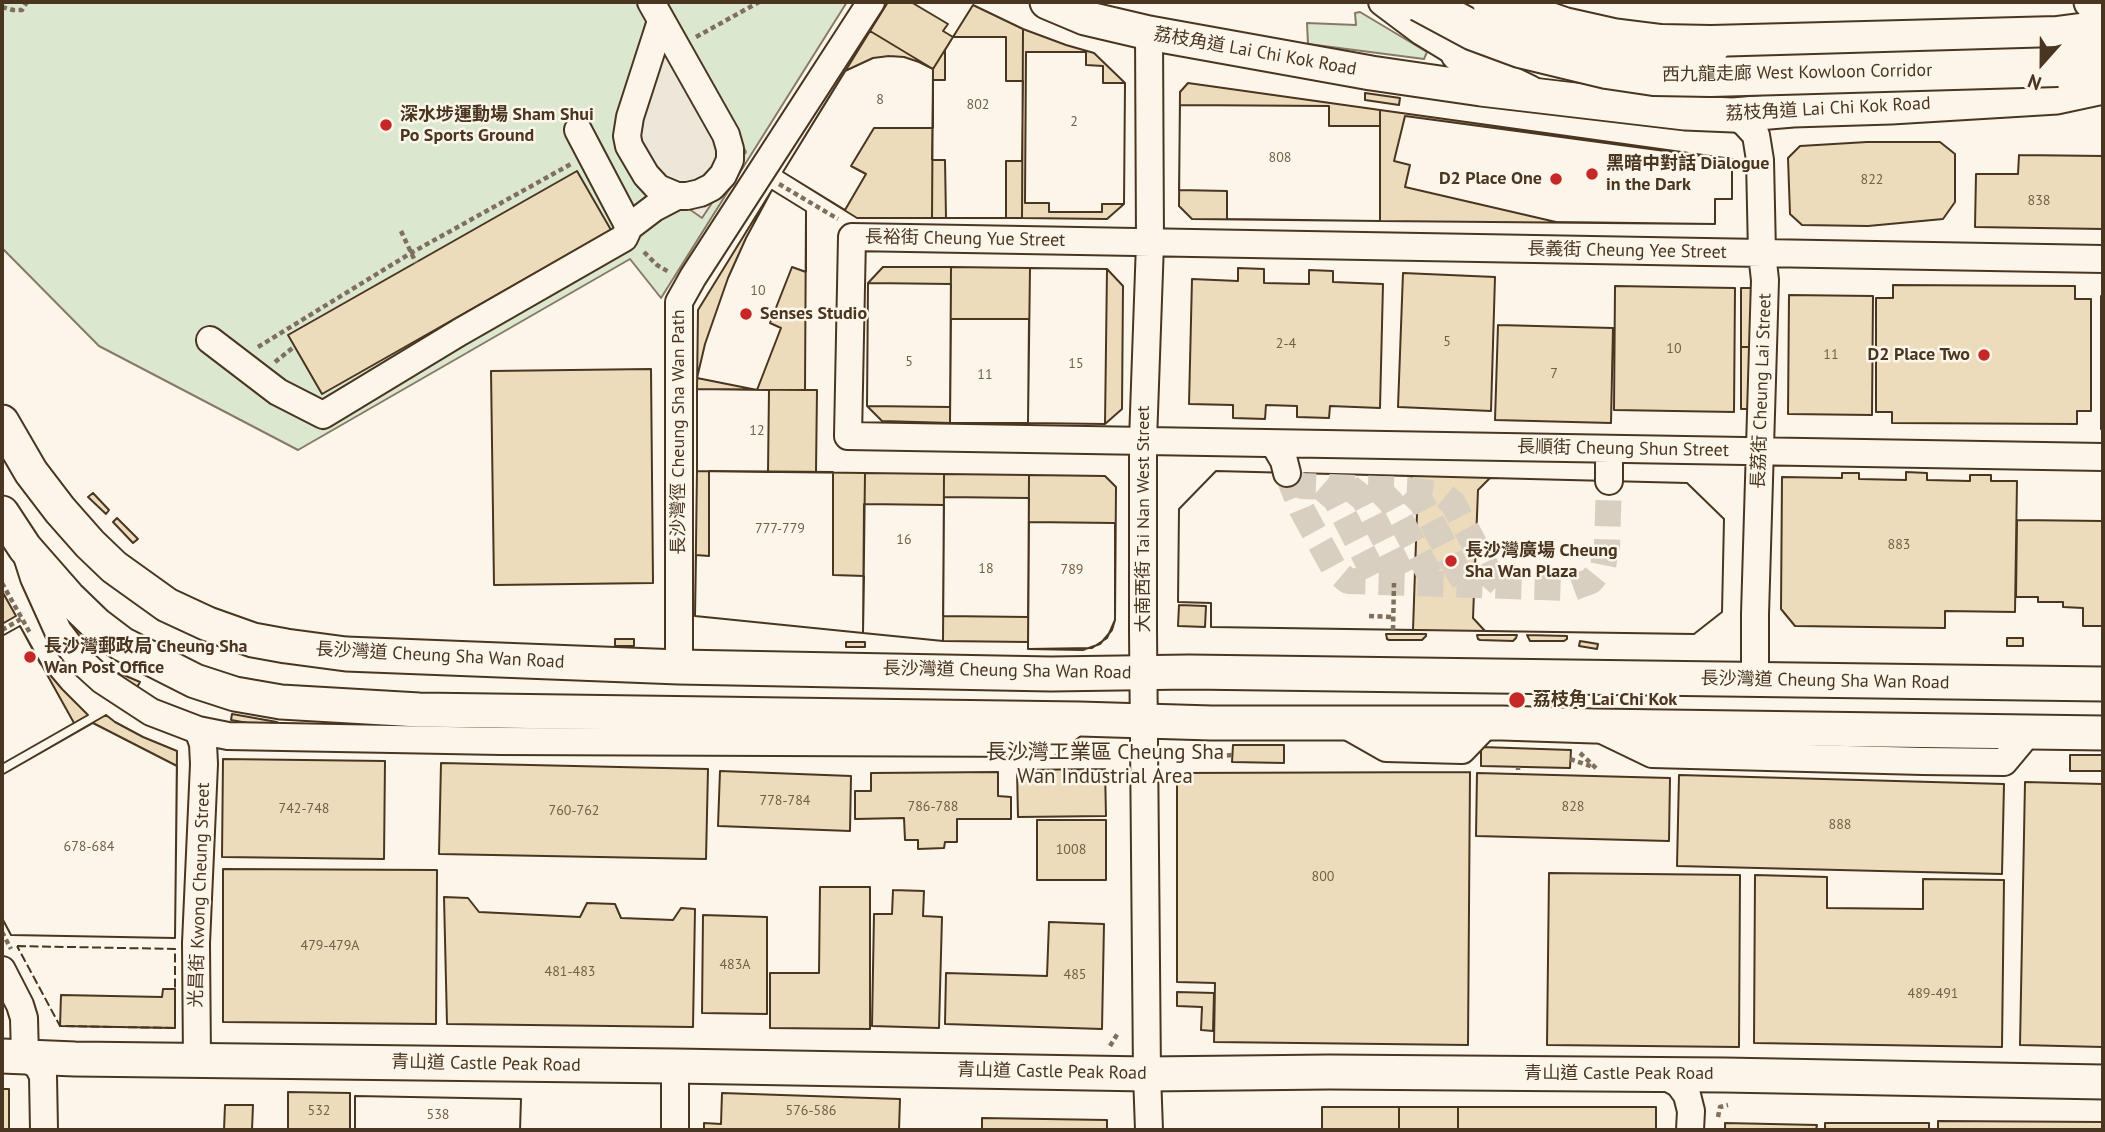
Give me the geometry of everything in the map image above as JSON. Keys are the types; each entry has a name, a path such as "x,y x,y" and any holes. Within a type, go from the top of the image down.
{"highway":[{"name":"西九龍走廊 West Kowloon Corridor","path":"1420,2 1474,31 1520,48 1607,69 1654,76 1711,77 2057,52 2103,30"},
{"name":"西九龍走廊 West Kowloon Corridor","path":"1492,2 1564,27 1661,44 2057,52 2103,68"}],"main road":[{"name":"荔枝角道 Lai Chi Kok Road","path":"1047,2 1085,18 1144,17 1371,73 1685,113 1733,115 2057,97 2103,86"},
{"path":"1458,54 1454,35 1455,18 1464,2"},
{"path":"2091,2 2103,4"},
{"name":"長沙灣道 Cheung Sha Wan Road","path":"2,422 31,472 106,559 167,605 208,624 253,640 346,654 679,667 1059,674 1143,672 2103,684"},
{"path":"2,513 25,548 68,597 122,644 195,681 235,694 281,702 419,710 1212,723 1488,723 1583,736 2103,733"},
{"name":"青山道 Castle Peak Road","path":"13,1056 1147,1074 1329,1072 2103,1082"}],"street":[{"name":"長沙灣徑 Cheung Sha Wan Path","path":"679,667 679,302 871,2"},
{"name":"荔枝角道 Lai Chi Kok Road","path":"1382,2 1422,32 1458,54 1551,98"},
{"path":"210,340 278,392 323,415 460,332 624,238 629,227 654,208 677,196 700,193 712,187 723,175 730,160 726,135 656,11"},
{"path":"656,11 627,136 629,146 646,175 658,188 677,196"},
{"name":"大南西街 Tai Nan West Street","path":"1144,17 1150,243 1143,441 1149,1130"},
{"name":"長荔街 Cheung Lai Street","path":"1733,115 1756,135 1759,146 1765,280 1755,679"},
{"path":"578,130 629,227"},
{"name":"長裕街 Cheung Yue Street","path":"1143,441 848,436 852,237 1150,243"},
{"name":"長義街 Cheung Yee Street","path":"1150,243 2103,259"},
{"name":"長順街 Cheung Shun Street","path":"1143,441 2103,457"},
{"path":"1274,444 1284,461 1287,473"},
{"path":"1609,449 1609,481"},
{"path":"25,548 33,578 45,606 58,631 81,661 102,680 151,712 198,730 241,736 365,739 1049,743 1080,719"},
{"name":"光昌街 Kwong Cheung Street","path":"197,1060 196,943 204,764 203,744 198,730"},
{"path":"1583,736 1652,754 1781,768 1923,772 2004,762 2029,732"},
{"path":"7,961 24,1018 13,1056 38,1066 43,1076 44,1130"},
{"path":"675,1066 675,1130"},
{"path":"1663,1075 1679,1084 1687,1095 1691,1111 1690,1130"}],"path":[{"path":"2,7 22,10 27,2"},
{"path":"677,47 759,2"},
{"path":"237,359 411,253 590,153"},
{"path":"760,173 847,224"},
{"path":"629,227 644,252 657,265 689,284"},
{"path":"401,231 416,263"},
{"path":"1393,630 1394,583"},
{"path":"1369,617 1394,617"},
{"path":"2,630 21,619"},
{"path":"1570,759 1597,768 1583,736"},
{"path":"1210,757 1233,755"},
{"path":"2,932 7,961"},
{"path":"1108,1045 1112,1046 1118,1033"}],"green space":[{"name":"深水埗運動場 Sham Shui Po Sports Ground","path":"2,2 847,2 661,298 630,259 298,450 99,346 2,248"},
{"path":"1360,12 1427,52 1424,59 1308,44 1307,23 1356,25 1355,13"}],"shaded area":[{"path":"664,2 746,152 702,218 682,204 616,134 650,7"}],"building":[{"path":"888,2 911,2 948,24 943,31 953,37 933,69 870,31"},
{"path":"973,5 1023,29 1022,218 932,218 933,69"},
{"path":"1023,29 1094,53 1125,83 1124,204 1107,219 1022,218"},
{"path":"870,31 933,69 932,218 857,218 783,172"},
{"path":"953,37 1006,37 1006,81 1023,81 1022,161 1006,161 1006,218 946,218 945,160 932,160 933,80 945,80 945,50"},
{"path":"1026,52 1086,52 1086,65 1103,66 1103,83 1125,83 1124,204 1102,204 1102,212 1049,212 1049,203 1025,203"},
{"path":"904,57 933,69 933,128 874,128 851,166 866,174 845,210 783,172 845,71 873,58"},
{"path":"1188,83 1380,110 1380,221 1192,219 1179,206 1180,92"},
{"path":"1365,93 1400,98 1399,105 1365,100"},
{"path":"1180,105 1329,106 1329,126 1380,126 1380,221 1227,219 1227,191 1179,190"},
{"name":"D2 Place One","path":"1380,110 1732,159 1732,199 1715,199 1715,224 1380,221"},
{"name":"D2 Place One","path":"1405,116 1732,160 1732,199 1715,199 1715,224 1556,222 1405,187 1410,165 1394,161"},
{"path":"1940,142 1955,154 1955,202 1943,219 1868,226 1802,225 1790,214 1788,158 1800,146"},
{"path":"2019,155 2103,156 2103,229 1975,227 1976,174 2018,174"},
{"path":"577,171 611,230 322,394 288,335"},
{"path":"772,190 806,211 805,390 697,389 698,310"},
{"path":"772,190 806,211 806,272 792,267 770,323 781,328 757,390 697,378 705,344 728,278"},
{"path":"883,267 951,267 950,423 882,421 867,406 868,283"},
{"path":"951,267 1030,268 1028,423 950,423"},
{"path":"1030,268 1107,269 1123,286 1122,409 1105,424 1028,423"},
{"path":"1030,268 1107,269 1105,424 1028,423"},
{"path":"1238,268 1264,269 1264,283 1309,284 1309,270 1333,271 1333,282 1383,284 1380,408 1330,406 1329,418 1297,417 1297,406 1266,405 1265,419 1233,418 1233,405 1189,404 1192,279 1238,281"},
{"path":"1403,273 1495,277 1491,411 1398,407"},
{"path":"868,283 951,284 950,407 867,406"},
{"name":"D2 Place Two","path":"1893,285 2075,286 2075,299 2091,299 2091,411 2077,411 2077,424 1892,423 1892,412 1876,412 1876,298 1893,298"},
{"path":"1615,286 1735,288 1734,412 1614,410"},
{"path":"1741,288 1751,288 1751,347 1741,347"},
{"path":"1789,295 1873,296 1872,415 1788,414"},
{"path":"2103,296 2103,429 2101,429"},
{"path":"951,319 1029,319 1028,423 950,423"},
{"path":"1498,325 1613,328 1611,423 1495,420"},
{"path":"1741,347 1751,347 1751,409 1741,409"},
{"path":"651,369 653,583 494,585 491,371"},
{"path":"697,389 817,390 816,472 697,471"},
{"path":"697,389 769,390 768,472 697,471"},
{"path":"697,471 865,473 863,633 695,616"},
{"path":"709,471 833,472 833,575 864,576 863,633 695,616 696,555 709,556"},
{"name":"長沙灣廣場 Cheung Sha Wan Plaza","path":"1216,471 1687,483 1724,519 1722,612 1694,634 1211,627 1211,603 1178,602 1179,509"},
{"path":"1216,471 1409,476 1418,483 1413,630 1211,627 1211,603 1178,602 1179,509"},
{"path":"1906,472 1927,473 1927,480 1970,481 1970,475 1991,475 1991,481 2017,481 2015,612 1945,611 1945,628 1795,626 1781,609 1782,477 1842,478 1842,473 1859,473 1859,479 1906,480"},
{"path":"865,473 944,474 943,641 863,633"},
{"path":"944,474 1029,475 1028,642 943,641"},
{"path":"1029,475 1105,476 1116,487 1115,620 1107,638 1092,648 1028,649"},
{"path":"1490,478 1687,483 1724,519 1722,612 1694,634 1485,631 1473,618 1478,490"},
{"path":"93,493 109,510 106,514 88,497"},
{"path":"944,497 1029,498 1028,617 943,616"},
{"path":"864,504 944,505 943,641 863,633"},
{"path":"117,518 138,539 133,543 113,522"},
{"path":"2017,520 2103,521 2103,626 2083,626 2083,608 2063,607 2063,602 2038,602 2038,597 2016,597"},
{"path":"1029,522 1115,523 1115,620 1112,630 1100,644 1083,650 1028,649"},
{"path":"2,591 16,616 2,624"},
{"path":"1179,605 1206,606 1205,627 1178,626"},
{"path":"20,626 40,663 88,715 2,764 2,636"},
{"path":"20,626 74,723 2,764 2,636"},
{"path":"1386,634 1426,636 1422,640 1389,640"},
{"path":"1477,635 1517,635 1513,641 1480,640"},
{"path":"1527,635 1567,636 1567,639 1530,641"},
{"path":"2007,638 2023,638 2023,646 2007,646"},
{"path":"615,639 634,639 634,646 615,646"},
{"path":"1580,641 1598,644 1597,649 1579,646"},
{"path":"846,642 865,642 865,647 846,647"},
{"path":"119,673 140,682 136,689 116,679"},
{"path":"232,714 277,722 276,728 231,720"},
{"path":"106,715 143,737 177,751 175,938 11,935 2,918 2,775"},
{"path":"93,723 177,766 175,938 11,935 2,918 2,775"},
{"path":"1233,745 1284,745 1284,763 1232,762"},
{"path":"1481,747 1571,750 1570,768 1481,766"},
{"path":"2070,755 2103,755 2103,771 2070,771"},
{"path":"223,759 385,761 384,859 222,857"},
{"path":"441,763 708,769 706,859 439,854"},
{"path":"1105,769 1106,816 1018,817 1017,770"},
{"path":"720,771 851,776 850,831 718,826"},
{"path":"998,772 998,796 1011,797 1011,819 957,819 957,842 945,842 944,848 918,849 918,840 905,840 904,818 855,819 855,791 871,791 871,773"},
{"path":"1470,772 1468,1045 1214,1042 1215,983 1177,982 1177,773"},
{"path":"1477,773 1670,778 1669,841 1476,836"},
{"path":"1679,775 2004,784 2002,874 1677,866"},
{"path":"2025,782 2103,784 2103,1047 2020,1045"},
{"path":"1037,820 1106,820 1106,880 1037,880"},
{"path":"223,869 437,870 436,1024 223,1022"},
{"path":"1549,873 1740,875 1739,1047 1547,1045"},
{"path":"1755,875 1827,877 1827,908 1923,909 1923,879 2004,880 2002,1047 1754,1043"},
{"path":"820,887 870,887 870,1029 770,1028 770,973 819,973"},
{"path":"893,890 924,891 923,916 942,917 939,1028 872,1026 874,914 892,914"},
{"path":"444,897 468,898 479,912 580,917 587,903 615,904 621,918 673,920 681,908 695,909 693,1027 447,1024"},
{"path":"703,915 767,917 767,1014 702,1013"},
{"path":"1049,922 1104,924 1102,1029 945,1024 946,973 1047,976"},
{"path":"163,989 175,989 175,1028 60,1026 61,995 162,997"},
{"path":"1177,992 1214,993 1213,1031 1201,1030 1202,1007 1177,1006"},
{"path":"2,1089 9,1089 9,1130 2,1130"},
{"path":"288,1092 350,1093 350,1130 288,1130"},
{"path":"722,1093 900,1099 899,1130 704,1130 704,1123 721,1124"},
{"path":"355,1096 521,1099 520,1130 355,1130"},
{"path":"355,1096 521,1099 520,1130 355,1130"},
{"path":"225,1105 253,1105 252,1130 224,1130"},
{"path":"1322,1107 1399,1107 1399,1130 1322,1130"},
{"path":"1399,1107 1458,1107 1458,1130 1399,1130"},
{"path":"1458,1107 1656,1107 1656,1130 1458,1130"},
{"path":"982,1118 1107,1120 1107,1130 982,1130"},
{"path":"1938,1121 2103,1122 2103,1130 1938,1130"},
{"path":"1725,1123 1817,1125 1816,1130 1725,1130"},
{"path":"1825,1123 1929,1123 1929,1130 1825,1130"}],"tunnel":[{"path":"1287,473 1302,510 1335,570 1348,581 1572,588 1591,581 1603,566 1607,546 1609,481"},
{"path":"1291,481 1302,486 1409,490 1443,495 1453,503 1491,576 1502,586"},
{"path":"1321,487 1336,500 1375,576 1384,583"},
{"path":"1349,487 1364,499 1403,576 1412,583"},
{"path":"1378,489 1391,502 1430,575 1440,584"},
{"path":"1409,490 1422,503 1461,577 1470,585"}],"fence":[{"path":"17,946 175,949 175,1028 60,1026 17,946"}],"place":[{"name":"深水埗運動場 Sham Shui Po Sports Ground","path":"386,125"},
{"name":"黑暗中對話 Dialogue in the Dark","path":"1592,174"},
{"name":"D2 Place One","path":"1556,179"},
{"name":"Senses Studio","path":"746,314"},
{"name":"D2 Place Two","path":"1984,355"},
{"name":"長沙灣廣場 Cheung Sha Wan Plaza","path":"1451,561"},
{"name":"長沙灣郵政局 Cheung Sha Wan Post Office","path":"30,657"},
{"name":"荔枝角 Lai Chi Kok","path":"1517,700"}],"district":[{"name":"長沙灣工業區 Cheung Sha Wan Industrial Area","path":"1105,765"}]}
